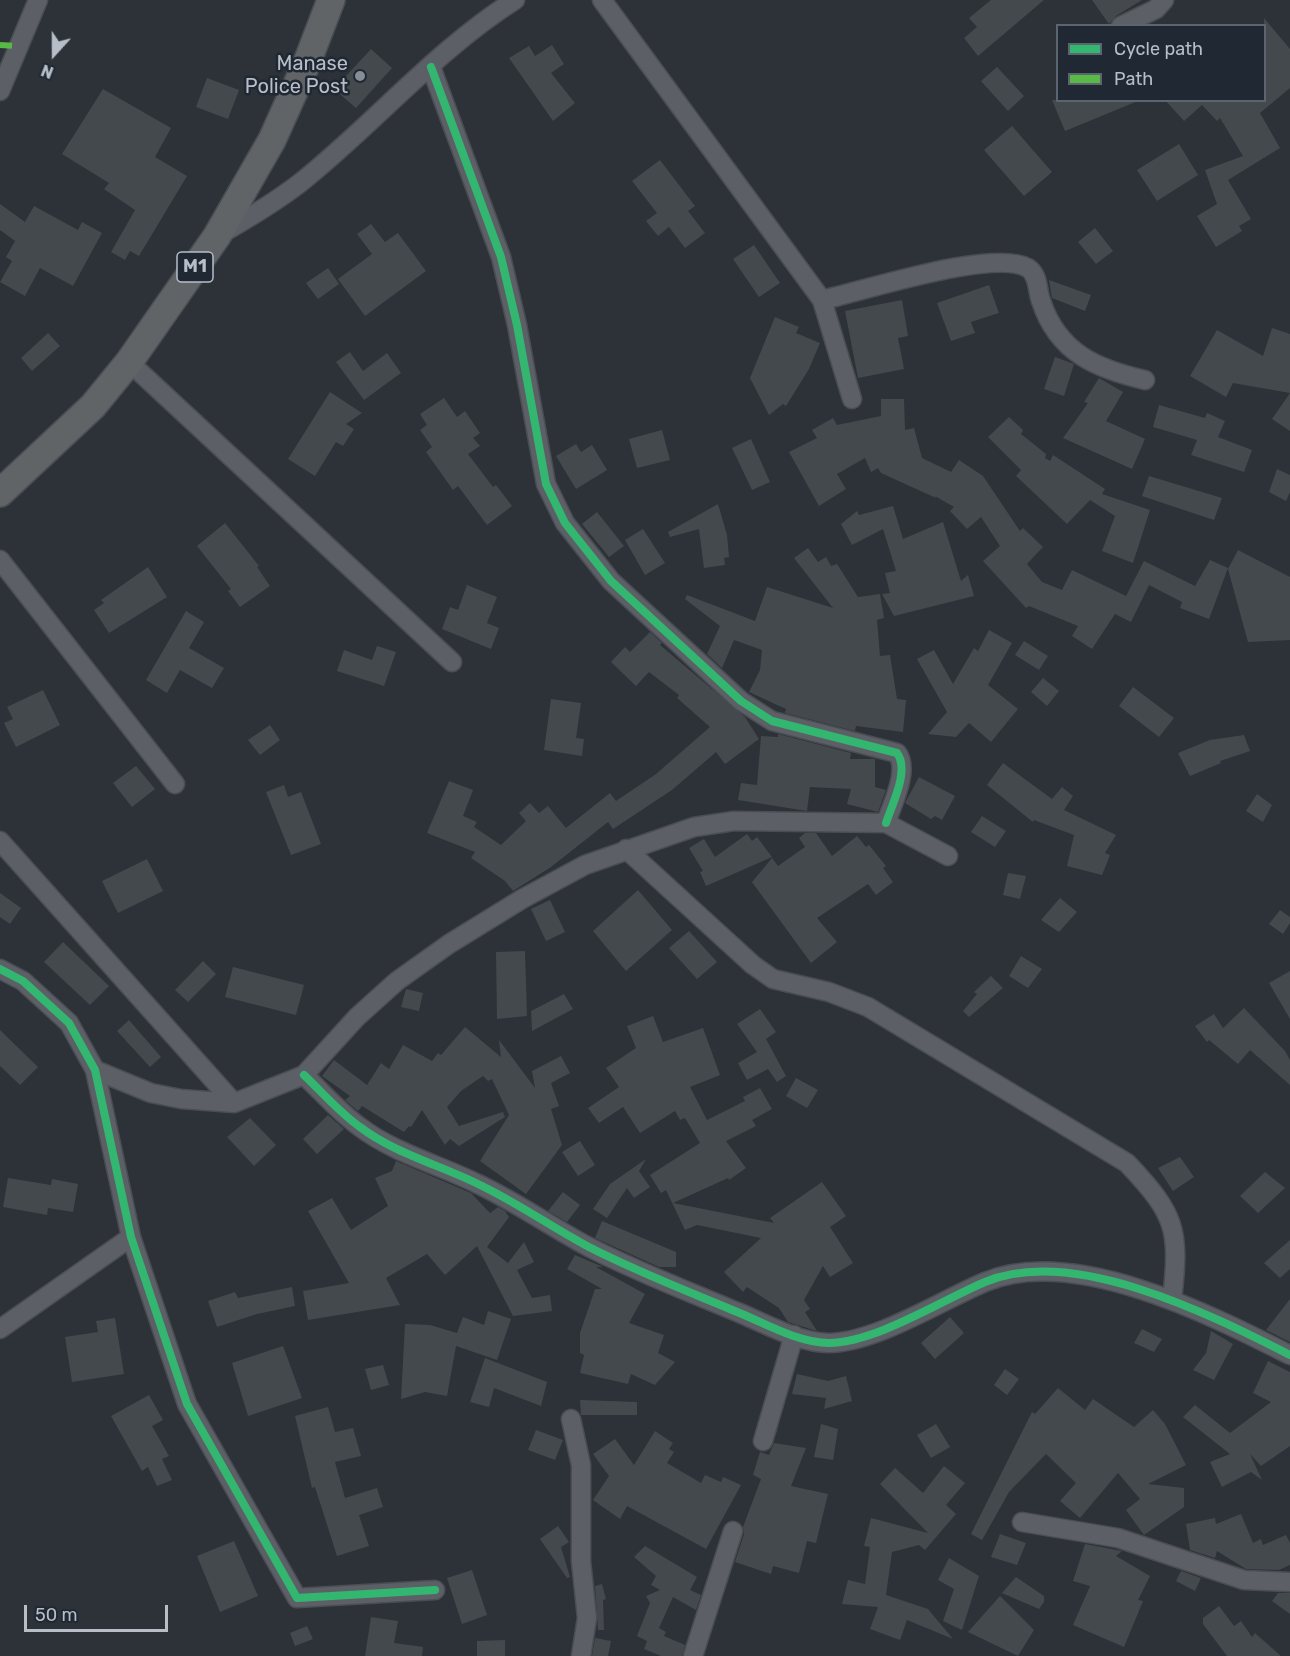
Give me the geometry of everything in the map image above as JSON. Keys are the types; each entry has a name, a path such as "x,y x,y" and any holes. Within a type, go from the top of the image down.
{"highway":[{"name":"M1","path":"0,493 93,406 129,362 217,236 272,140 308,60 331,0"}],"street":[{"path":"0,91 38,0"},
{"path":"217,236 272,204 301,182 431,67 497,11 515,0"},
{"path":"603,0 822,300 852,399"},
{"path":"1125,24 1156,9 1164,0"},
{"path":"431,67 501,257 517,324 538,452 546,484 565,523 611,581 741,701 772,721 897,753 902,760 901,772 886,823"},
{"path":"822,300 943,270 979,264 1013,264 1028,268 1036,276 1046,314 1068,346 1089,362 1110,372 1145,380"},
{"path":"129,362 453,662"},
{"path":"0,560 175,784"},
{"path":"95,1070 161,1095 234,1103 304,1075 357,1017 397,981 449,944 531,894 585,865 694,827 734,821 886,823 948,856"},
{"path":"0,841 234,1103"},
{"path":"626,849 753,964 773,978 829,992 868,1007 1127,1163 1158,1196 1174,1229 1176,1264 1172,1300"},
{"path":"0,969 23,981 69,1023 95,1070 131,1237 187,1404 297,1598 435,1590"},
{"path":"304,1075 359,1127 380,1140 479,1184 586,1245 644,1273 794,1335 825,1343 854,1341 989,1280 1029,1272 1075,1274 1146,1291 1172,1300 1290,1355"},
{"path":"0,1329 131,1237"},
{"path":"763,1441 794,1335"},
{"path":"571,1419 581,1465 581,1561 587,1618 581,1656"},
{"path":"1022,1522 1118,1538 1244,1580 1290,1581"},
{"path":"693,1656 733,1532"}],"building":[{"path":"991,0 1044,0 978,56 964,38 977,27 969,18"},
{"path":"1092,0 1142,0 1116,16 1109,24"},
{"path":"1264,18 1290,49 1290,88 1260,113 1280,148 1228,180 1251,219 1239,226 1242,231 1216,247 1197,216 1217,204 1205,170 1243,156 1220,118 1217,121 1202,105 1184,121 1167,102 1266,102 1266,24 1264,24"},
{"path":"552,45 564,64 551,73 575,103 553,121 509,58 529,46 535,56"},
{"path":"371,49 392,68 356,108 334,89"},
{"path":"997,67 1024,96 1008,111 981,81"},
{"path":"207,78 239,90 228,119 196,107"},
{"path":"103,89 171,128 155,157 187,176 139,256 130,251 125,260 111,252 135,210 104,189 109,183 62,154"},
{"path":"1052,100 1056,102 1136,102 1065,131"},
{"path":"1012,126 1052,172 1024,196 984,150"},
{"path":"1179,144 1198,175 1157,201 1137,170"},
{"path":"660,160 695,206 688,211 705,233 685,248 669,227 658,236 646,221 657,213 632,181"},
{"path":"0,204 25,222 34,206 78,230 82,222 102,233 73,286 40,268 25,296 0,282 12,261 6,257 15,241 0,230"},
{"path":"371,224 385,242 398,233 426,271 365,316 338,279 372,254 357,234"},
{"path":"1095,228 1113,251 1096,264 1078,242"},
{"path":"754,245 780,283 759,297 733,259"},
{"path":"328,268 339,284 318,299 306,283"},
{"path":"1049,280 1091,295 1085,311 1052,298"},
{"path":"989,285 999,313 971,322 975,333 951,341 937,303"},
{"path":"902,300 908,336 898,338 904,369 858,378 845,311"},
{"path":"775,317 799,327 796,333 820,343 809,369 786,406 783,404 769,415 750,378"},
{"path":"1272,328 1290,334 1290,393 1233,383 1226,397 1190,376 1217,330 1263,356"},
{"path":"48,333 60,346 32,371 21,358"},
{"path":"350,352 363,371 387,353 401,373 364,400 336,362"},
{"path":"1055,357 1074,364 1064,396 1044,389"},
{"path":"1099,378 1123,392 1106,421 1145,439 1132,469 1063,438 1088,403 1084,402"},
{"path":"330,392 362,413 346,424 354,429 343,446 336,442 315,476 288,459"},
{"path":"1290,393 1290,431 1272,419"},
{"path":"444,398 457,417 465,411 480,433 473,438 480,446 468,454 493,487 496,485 512,506 487,525 458,486 453,490 426,452 432,447 420,430 427,425 420,414"},
{"path":"881,399 904,399 905,430 914,428 922,458 951,472 959,460 983,476 1020,531 1023,528 1043,547 1027,564 1042,582 1062,590 1072,570 1126,596 1144,561 1195,586 1210,560 1228,568 1209,619 1180,608 1182,602 1149,585 1131,622 1115,614 1092,649 1072,636 1078,626 1029,606 1026,608 983,561 1000,546 981,517 967,529 950,511 954,507 935,496 936,498 881,473 878,468 871,472 865,458 837,474 846,489 819,506 789,452 817,438 812,430 833,418 837,425 881,416"},
{"path":"1159,405 1205,418 1207,413 1225,421 1218,437 1252,450 1244,472 1191,455 1197,440 1153,427"},
{"path":"1009,417 1023,430 1021,434 1046,454 1045,458 1050,461 1053,455 1105,489 1102,494 1150,510 1133,563 1102,551 1115,516 1090,500 1067,524 1016,476 1021,470 988,437"},
{"path":"662,430 670,460 637,468 629,439"},
{"path":"751,439 770,482 752,490 732,448"},
{"path":"576,444 581,452 592,445 607,470 576,489 556,456"},
{"path":"1277,469 1290,475 1290,492 1286,501 1269,492"},
{"path":"1149,476 1222,498 1214,520 1142,496"},
{"path":"718,504 727,535 729,557 724,558 725,565 704,568 699,529 670,537 668,532"},
{"path":"893,506 903,539 943,522 961,581 968,575 974,596 894,616 882,594 890,593 885,573 896,571 883,529 852,545 841,524 857,511 859,515"},
{"path":"597,512 624,546 609,557 582,524"},
{"path":"225,523 259,566 257,567 270,586 240,607 228,591 231,589 197,546"},
{"path":"643,529 665,563 645,575 625,540"},
{"path":"808,548 818,562 826,557 831,566 837,564 858,597 880,594 884,618 877,620 880,656 890,655 897,699 906,700 903,732 856,726 855,731 785,713 786,709 749,692 760,670 762,650 734,640 722,668 707,654 720,626 685,599 687,595 755,621 767,587 833,608 794,558"},
{"path":"1238,550 1290,577 1290,640 1248,642 1228,569"},
{"path":"148,567 167,597 109,633 94,610 104,603 101,600"},
{"path":"467,585 497,597 487,623 499,628 491,649 442,629 450,607 458,610"},
{"path":"186,611 204,622 189,648 224,668 212,688 180,670 167,693 146,680"},
{"path":"989,630 1012,643 988,685 1018,709 991,742 969,723 956,737 928,734 947,712 917,659 934,650 953,684 974,648 978,651"},
{"path":"650,632 662,643 660,645 745,717 759,739 725,764 716,752 672,790 613,829 608,822 551,867 513,891 505,881 471,858 475,852 427,833 449,781 473,790 463,816 477,822 474,827 501,845 526,821 519,813 530,803 539,813 548,806 566,828 610,793 616,801 656,774 710,727 677,698 679,695 649,672 636,686 611,662 625,647 630,652"},
{"path":"1024,641 1048,656 1039,670 1015,655"},
{"path":"377,646 396,652 384,686 337,671 344,650 372,660"},
{"path":"1043,678 1059,691 1047,706 1031,692"},
{"path":"1133,687 1174,718 1159,737 1119,706"},
{"path":"43,690 60,725 16,747 4,723 13,719 7,707"},
{"path":"551,699 581,703 576,738 584,739 582,756 544,750"},
{"path":"270,725 280,740 260,755 248,740"},
{"path":"778,734 851,753 850,759 875,759 875,787 886,790 878,812 847,804 851,789 810,787 807,811 738,800 741,783 757,785 761,736 778,737"},
{"path":"1244,735 1250,751 1220,761 1221,763 1190,776 1178,753 1210,740"},
{"path":"1003,763 1052,799 1062,787 1073,796 1064,810 1116,835 1105,853 1110,855 1102,875 1067,866 1074,835 1034,820 1033,822 987,785"},
{"path":"136,766 155,789 132,807 113,783"},
{"path":"919,777 955,796 942,820 935,816 931,819 905,803"},
{"path":"284,785 288,797 301,792 321,844 291,855 266,792"},
{"path":"1257,794 1272,805 1263,822 1246,811"},
{"path":"982,816 1006,831 995,847 971,832"},
{"path":"805,833 816,833 832,856 857,836 866,847 869,845 886,866 883,868 893,882 876,895 868,884 817,918 837,942 811,963 752,882 772,858 778,866 805,847 799,838"},
{"path":"747,834 752,841 757,837 772,857 706,886 700,872 703,871 689,848 704,839 715,857"},
{"path":"147,859 163,891 118,913 102,881"},
{"path":"1008,873 1026,876 1020,899 1003,895"},
{"path":"638,890 672,930 626,971 593,931"},
{"path":"0,893 21,908 10,924 0,917"},
{"path":"1060,898 1077,912 1059,932 1041,920"},
{"path":"550,900 565,932 546,941 531,909"},
{"path":"1280,910 1290,917 1290,923 1283,934 1269,924"},
{"path":"689,931 717,962 697,979 669,948"},
{"path":"63,942 109,986 90,1005 44,962"},
{"path":"525,951 527,1016 497,1019 496,952"},
{"path":"1021,956 1042,969 1028,988 1009,976"},
{"path":"203,961 216,974 188,1002 175,990"},
{"path":"233,967 304,985 296,1015 225,997"},
{"path":"1290,971 1290,1019 1269,983"},
{"path":"991,976 1003,988 969,1017 963,1011 977,994 974,992"},
{"path":"406,989 423,993 419,1011 401,1007"},
{"path":"564,994 573,1009 532,1031 531,1011"},
{"path":"1244,1008 1285,1051 1290,1060 1290,1085 1250,1050 1238,1064 1209,1040 1207,1042 1195,1026 1214,1014 1223,1028"},
{"path":"760,1009 776,1032 766,1039 786,1076 777,1082 768,1069 747,1080 738,1063 757,1052 737,1024"},
{"path":"653,1016 663,1042 703,1028 720,1075 690,1087 707,1120 745,1101 743,1097 760,1088 772,1109 752,1120 756,1126 726,1141 746,1168 729,1180 728,1178 673,1203 774,1223 770,1218 822,1182 846,1216 830,1227 853,1263 830,1277 823,1266 804,1300 810,1309 805,1312 817,1331 788,1322 779,1308 747,1287 743,1292 724,1272 761,1238 697,1225 685,1230 666,1190 661,1193 650,1175 700,1143 685,1118 680,1120 675,1111 640,1133 623,1107 599,1123 588,1108 619,1087 606,1068 636,1048 627,1026"},
{"path":"129,1020 161,1057 150,1067 117,1031"},
{"path":"465,1027 501,1057 499,1040 535,1088 532,1071 561,1056 570,1073 551,1083 559,1106 551,1109 562,1145 526,1194 480,1161 509,1115 492,1079 488,1081 483,1076 461,1091 447,1107 459,1126 503,1112 505,1117 459,1146 450,1139 445,1145 422,1110 411,1127 409,1126 404,1132 362,1106 358,1111 345,1100 350,1096 322,1076 334,1060 367,1085 381,1063 389,1069 403,1045 432,1061 438,1053 441,1055"},
{"path":"0,1030 38,1067 20,1085 0,1066"},
{"path":"796,1078 818,1090 807,1108 786,1096"},
{"path":"328,1115 344,1129 317,1154 303,1139"},
{"path":"250,1118 276,1145 254,1166 227,1137"},
{"path":"580,1141 595,1165 578,1176 562,1152"},
{"path":"1180,1157 1194,1177 1173,1191 1158,1168"},
{"path":"646,1159 639,1171 650,1187 634,1198 627,1188 607,1218 593,1209 610,1184"},
{"path":"396,1161 471,1193 490,1213 498,1207 505,1211 509,1217 487,1247 508,1263 524,1242 534,1262 517,1270 532,1298 550,1295 552,1311 513,1316 477,1246 445,1275 427,1254 386,1278 400,1305 308,1320 303,1291 349,1283 308,1211 332,1198 351,1230 388,1206 375,1178 392,1171"},
{"path":"1265,1172 1285,1188 1258,1213 1240,1196"},
{"path":"8,1178 51,1185 52,1179 78,1184 73,1212 48,1208 47,1215 3,1207"},
{"path":"563,1192 580,1205 567,1222 548,1211"},
{"path":"602,1221 676,1252 676,1267 659,1267 595,1238"},
{"path":"1290,1240 1290,1269 1280,1278 1264,1263"},
{"path":"575,1255 603,1267 596,1267 645,1294 629,1323 664,1335 658,1353 675,1362 655,1385 631,1374 628,1384 580,1373 584,1355 580,1353 580,1333 595,1289 602,1289 567,1269"},
{"path":"292,1287 295,1306 257,1314 217,1327 208,1301 235,1292 238,1298"},
{"path":"1290,1299 1290,1342 1266,1330"},
{"path":"488,1311 511,1319 497,1360 456,1346 447,1396 425,1392 401,1399 405,1324 430,1325 457,1333 463,1317 484,1325"},
{"path":"950,1317 964,1333 935,1359 921,1343"},
{"path":"115,1318 124,1374 72,1382 65,1337 98,1332 96,1321"},
{"path":"1142,1329 1162,1339 1154,1352 1134,1343"},
{"path":"1211,1331 1233,1344 1214,1380 1193,1370 1206,1353"},
{"path":"283,1346 302,1398 248,1416 232,1363"},
{"path":"485,1358 547,1382 541,1406 494,1388 489,1407 470,1402"},
{"path":"1268,1361 1290,1372 1290,1446 1261,1466 1250,1454 1262,1480 1251,1472 1222,1487 1210,1462 1230,1454 1183,1417 1195,1405 1230,1433 1271,1402 1253,1393"},
{"path":"383,1365 389,1385 371,1390 365,1369"},
{"path":"1005,1369 1019,1379 1007,1395 994,1385"},
{"path":"797,1374 828,1381 846,1376 852,1401 824,1409 826,1398 792,1394"},
{"path":"1058,1388 1085,1410 1093,1399 1134,1427 1153,1410 1165,1424 1186,1465 1148,1484 1184,1488 1184,1507 1144,1535 1126,1510 1140,1499 1118,1473 1080,1518 1060,1501 1076,1483 1046,1454 1009,1492 982,1540 971,1534 1032,1412 1035,1414"},
{"path":"149,1395 163,1420 152,1426 169,1456 162,1459 172,1480 157,1486 148,1467 142,1471 111,1416"},
{"path":"580,1400 637,1402 637,1415 581,1415"},
{"path":"328,1407 335,1432 353,1428 361,1456 335,1462 345,1498 377,1488 383,1507 359,1515 369,1546 337,1556 315,1487 312,1488 295,1416"},
{"path":"821,1424 838,1429 833,1460 814,1457"},
{"path":"936,1424 950,1447 931,1458 917,1435"},
{"path":"536,1430 563,1440 555,1460 528,1450"},
{"path":"655,1431 673,1443 669,1449 674,1452 667,1463 701,1483 705,1475 721,1482 723,1477 741,1485 706,1549 627,1506 620,1519 593,1500 609,1476 593,1454 615,1439 634,1465"},
{"path":"774,1443 806,1448 791,1486 828,1494 816,1543 807,1541 799,1573 773,1566 771,1574 735,1562 744,1534 743,1527 761,1479 753,1475 760,1452 769,1455"},
{"path":"944,1466 965,1483 946,1505 956,1514 925,1550 919,1545 892,1552 886,1595 928,1609 953,1639 907,1620 900,1640 870,1629 878,1607 842,1604 848,1580 865,1584 870,1547 864,1546 871,1518 928,1533 880,1484 895,1468 923,1493"},
{"path":"1241,1514 1253,1543 1261,1539 1263,1545 1286,1535 1290,1543 1290,1565 1279,1570 1246,1569 1217,1551 1215,1558 1190,1550 1186,1524 1215,1518 1216,1524"},
{"path":"558,1526 569,1542 561,1547 570,1577 567,1578 540,1539"},
{"path":"1000,1534 1026,1543 1017,1565 991,1557"},
{"path":"234,1541 258,1596 220,1612 197,1556"},
{"path":"1085,1544 1122,1551 1116,1556 1150,1576 1138,1600 1143,1601 1124,1647 1073,1625 1090,1586 1073,1581"},
{"path":"645,1546 697,1577 690,1590 701,1595 696,1610 673,1597 659,1628 666,1632 664,1636 685,1645 682,1656 661,1656 644,1649 647,1641 637,1636 650,1603 646,1596 660,1590 651,1585 656,1576 634,1557"},
{"path":"949,1558 979,1576 962,1630 943,1621 954,1589 938,1580"},
{"path":"472,1570 487,1615 462,1624 447,1578"},
{"path":"1181,1571 1201,1578 1195,1591 1176,1581"},
{"path":"1016,1577 1044,1596 1044,1602 1039,1609 1002,1593"},
{"path":"602,1584 606,1599 603,1600 604,1630 598,1630 595,1586"},
{"path":"1278,1593 1290,1593 1290,1614 1272,1601"},
{"path":"1000,1596 1034,1630 1018,1656 968,1632"},
{"path":"1219,1606 1234,1626 1241,1621 1252,1637 1255,1633 1281,1656 1227,1656 1203,1624 1203,1618"},
{"path":"371,1617 398,1621 394,1643 423,1647 422,1656 365,1656"},
{"path":"307,1626 313,1639 295,1646 290,1633"},
{"path":"595,1638 611,1641 608,1656 592,1656"},
{"path":"505,1640 505,1656 477,1656 477,1641"}],"marked path":[{"path":"0,45 18,46"}],"cycle path":[{"path":"431,67 501,257 517,325 546,484 565,523 611,581 741,701 772,721 897,753 901,760 901,778 886,823"},
{"path":"0,969 23,981 69,1023 95,1070 131,1237 187,1404 297,1598 435,1590"},
{"path":"304,1075 338,1109 387,1144 492,1191 587,1246 625,1264 784,1333 807,1340 829,1343 867,1336 985,1282 1020,1273 1059,1272 1100,1278 1141,1290 1222,1322 1290,1355"}],"place":[{"name":"Manase Police Post","path":"360,76"}]}
